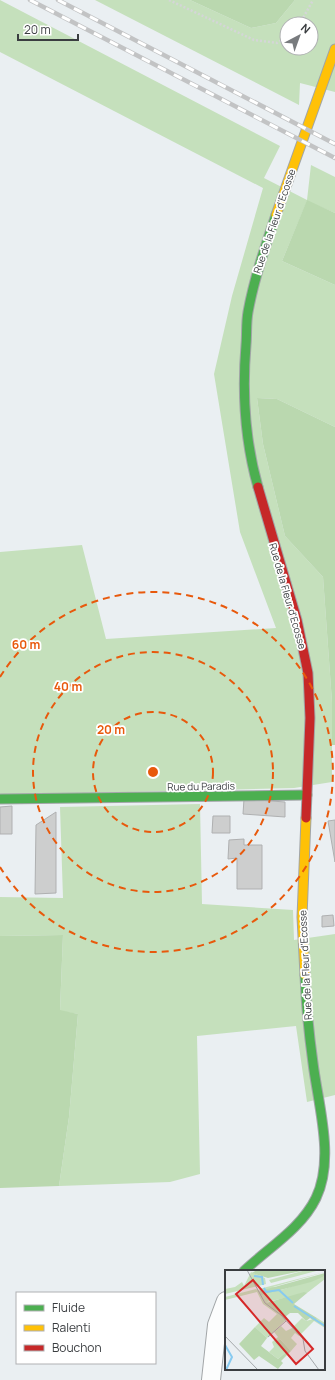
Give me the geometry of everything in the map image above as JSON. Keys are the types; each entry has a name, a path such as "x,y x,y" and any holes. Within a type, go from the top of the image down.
{"street":[{"name":"Rue de la Fleur d'Ecosse","path":"245,1270 295,1225 310,1207 320,1187 325,1164 324,1142 311,1050 302,948 302,909 310,718 308,673 306,656 297,620 253,471 246,427 244,372 248,313 260,261 335,49"},
{"name":"Rue du Paradis","path":"0,798 307,795"},
{"path":"211,1380 217,1326 225,1304"}],"path":[{"path":"169,0 254,40 277,43 279,42"},
{"path":"304,16 313,0"}],"green space":[{"path":"0,0 280,146 264,178 307,200 311,165 335,177 335,213 307,201 282,261 335,285 335,427 277,399 257,398 263,444 285,536 323,577 332,702 332,782 294,788 0,795 0,552 82,545 106,639 276,628 240,532 214,374 232,296 263,188 0,52"},
{"path":"95,0 190,0 251,28 276,23 279,19 279,56 319,56 319,16 282,16 295,0 335,0 335,92 300,83 299,105"},
{"path":"190,0 295,0 282,16 279,16 279,19 276,23 251,28"},
{"path":"307,200 335,213 335,285 282,261"},
{"path":"257,398 277,399 335,427 335,745 332,745 332,702 323,577 285,536 263,444"},
{"path":"200,804 202,904 293,910 294,940 335,934 335,1095 307,1102 296,1026 197,1036 200,1174 170,1182 59,1186 69,1117 78,1014 60,1011 63,935 0,936 0,897 63,898 60,807"},
{"path":"63,935 60,1010 78,1014 69,1117 59,1186 0,1188 0,936"}],"building":[{"path":"244,799 285,802 285,817 243,814"},
{"path":"12,806 12,834 0,834 0,807"},
{"path":"56,812 56,893 35,894 36,825"},
{"path":"213,816 230,816 230,833 212,833"},
{"path":"335,820 335,862 328,821"},
{"path":"244,839 244,845 262,845 262,889 237,889 237,858 228,859 229,840"},
{"path":"333,915 334,926 322,927 322,916"}],"railway":[{"path":"30,0 335,158"},
{"path":"58,0 335,144"}],"traffic: fast":[{"path":"258,487 247,435 244,381 247,320 250,300 276,215"},
{"path":"0,799 307,795"},
{"path":"245,1270 283,1238 302,1219 310,1209 322,1183 325,1149 324,1131 310,1041 305,975"}],"traffic: slow":[{"path":"276,215 335,49"},
{"path":"305,975 302,917 306,818"}],"traffic: jam":[{"path":"258,487 297,620 308,673 310,718 306,818"}]}
